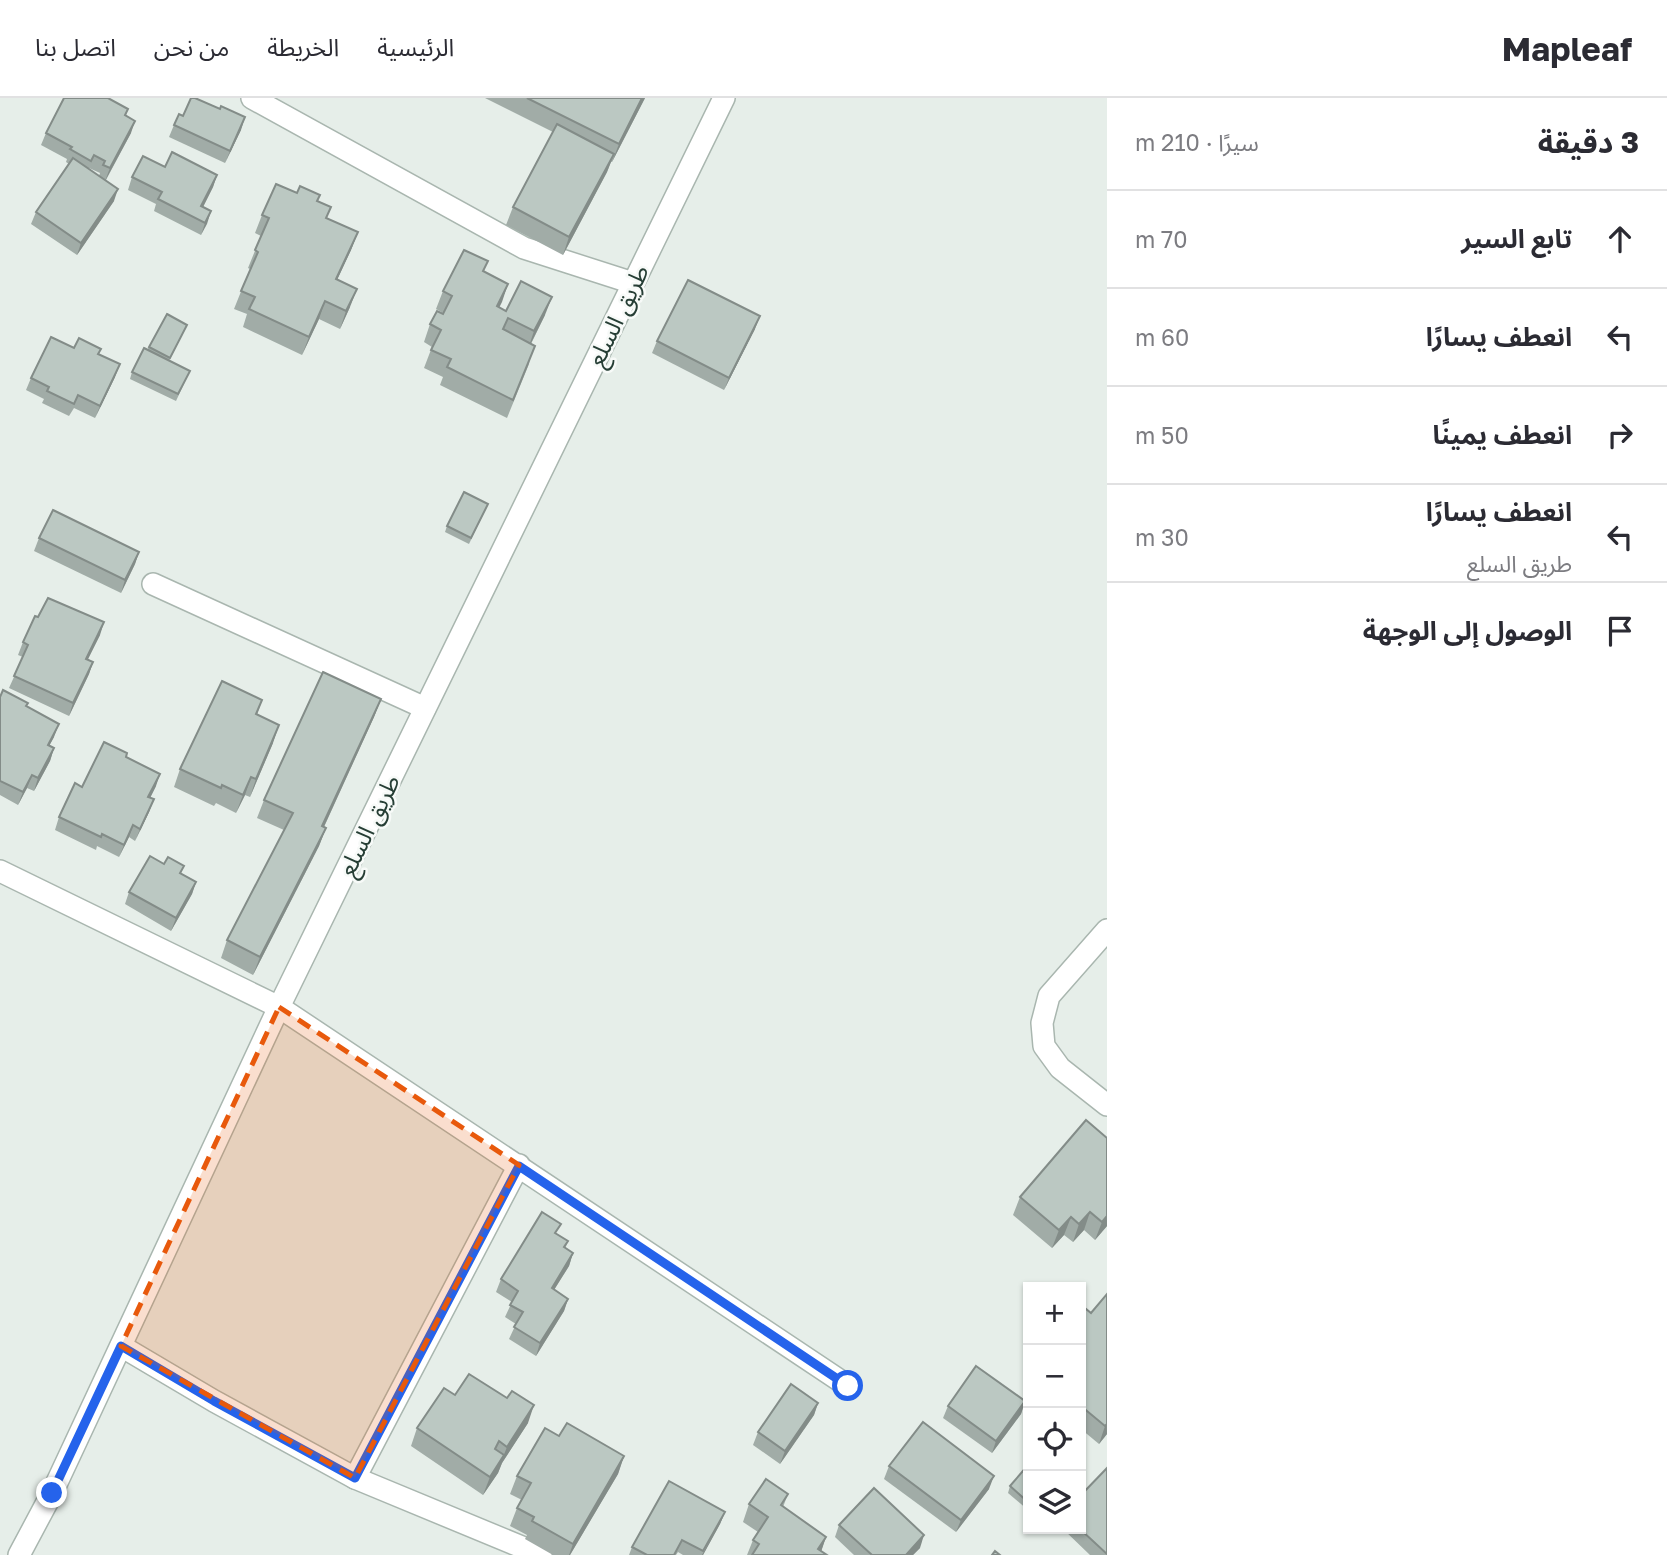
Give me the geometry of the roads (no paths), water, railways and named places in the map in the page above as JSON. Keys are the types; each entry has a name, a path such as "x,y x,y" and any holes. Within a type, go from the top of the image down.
{"street":[{"path":"252,98 524,248 633,283"},
{"name":"طريق السلع","path":"19,1555 52,1493 279,1007 724,98"},
{"path":"153,583 425,708"},
{"path":"0,871 279,1007 848,1386"},
{"path":"1107,930 1049,996 1042,1023 1044,1046 1060,1068 1107,1105"},
{"path":"355,1478 519,1166"},
{"path":"121,1346 214,1401 355,1478 541,1555"}]}
